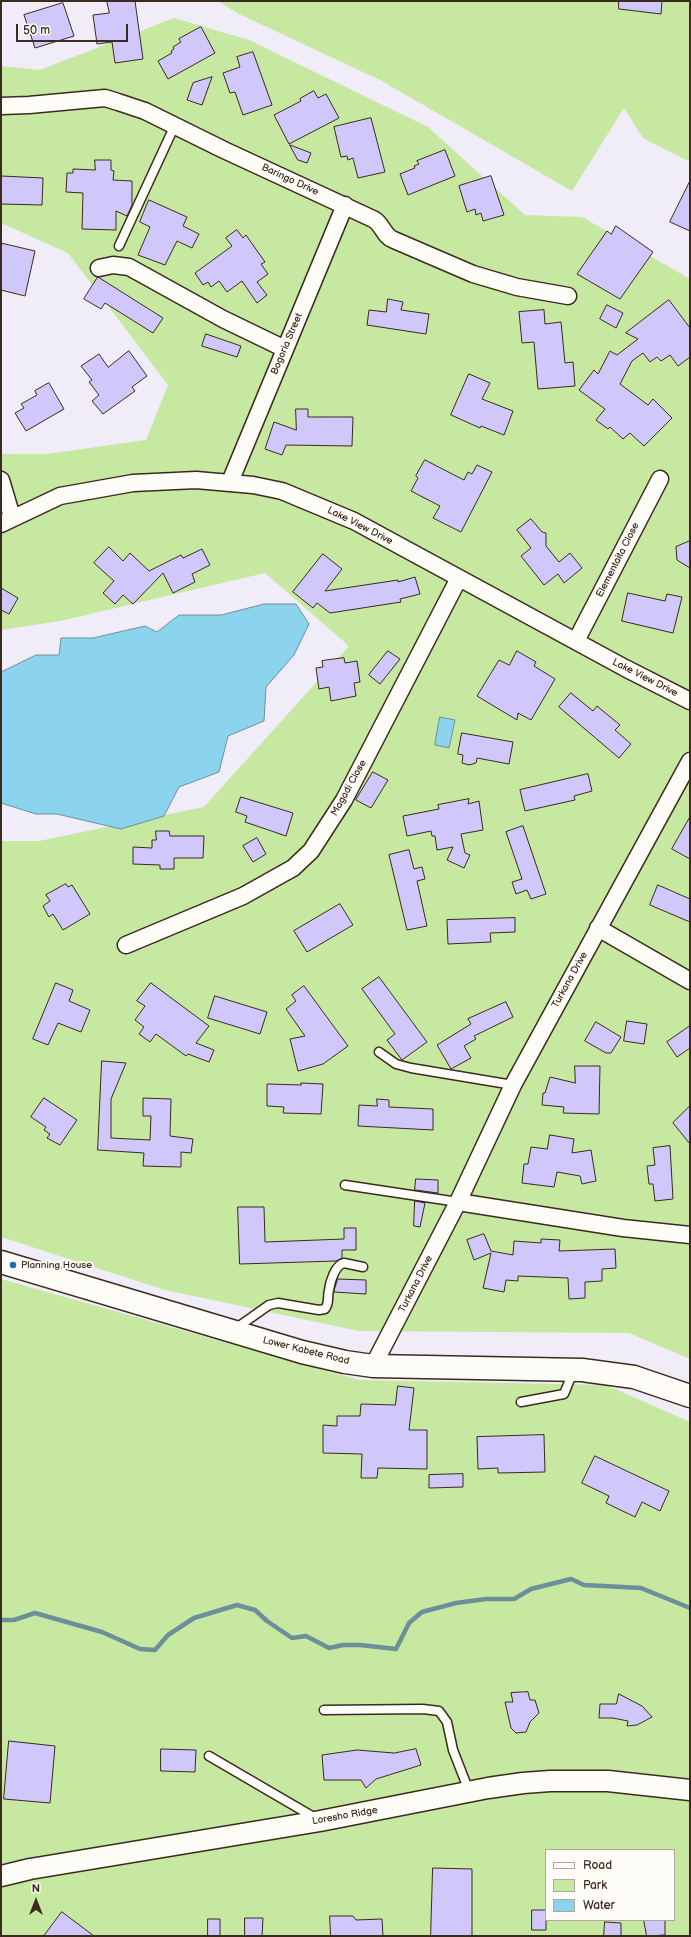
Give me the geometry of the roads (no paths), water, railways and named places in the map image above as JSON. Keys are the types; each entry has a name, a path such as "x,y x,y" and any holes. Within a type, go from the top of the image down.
{"main road":[{"name":"Lower Kabete Road","path":"1,1262 232,1332 302,1352 345,1362 373,1366 574,1369 609,1372 634,1377 690,1396"}],"street":[{"name":"Baringo Drive","path":"1,106 105,98 145,111 224,150 377,221 388,238 473,274 532,290 568,296"},
{"name":"Bogoria Street","path":"230,482 345,206"},
{"path":"99,268 113,265 130,266 223,319 285,349"},
{"name":"Elementaita Close","path":"576,641 660,478"},
{"path":"1,480 7,520"},
{"name":"Lake View Drive","path":"7,520 60,496 133,483 196,480 230,482 282,491 354,520 625,668 690,701"},
{"name":"Magadi Close","path":"126,945 243,896 293,868 311,851 344,800 459,578"},
{"name":"Turkana Drive","path":"373,1366 458,1202 513,1085 690,761"},
{"path":"598,928 690,981"},
{"path":"458,1202 623,1228 690,1235"},
{"name":"Loresho Ridge","path":"1,1876 523,1783 550,1781 608,1781 690,1790"}],"lane":[{"path":"119,246 175,125"},
{"path":"379,1052 396,1064 411,1068 513,1085"},
{"path":"345,1186 458,1202"},
{"path":"232,1332 269,1305 278,1303 318,1310 325,1308 328,1304 329,1290 340,1264 344,1263 363,1266"},
{"path":"521,1402 564,1394 574,1369"},
{"path":"324,1710 423,1709 439,1711 447,1722 453,1750 470,1792"},
{"path":"209,1756 320,1820"}],"water":[{"path":"264,604 296,604 309,624 294,655 266,687 264,721 228,736 219,772 179,787 164,816 121,829 57,814 36,814 1,803 1,672 36,655 59,655 61,638 93,638 145,626 157,632 179,615 221,615"},
{"path":"440,717 455,720 449,748 435,745"}],"waterway":[{"path":"1,1620 14,1620 35,1613 102,1632 140,1649 155,1650 168,1635 194,1618 237,1605 255,1610 267,1621 292,1638 306,1636 329,1648 343,1645 360,1645 396,1649 409,1623 422,1612 456,1603 486,1599 514,1599 531,1589 571,1579 584,1585 641,1588 690,1608"}],"place":[{"name":"Planning House","path":"13,1265"}]}
